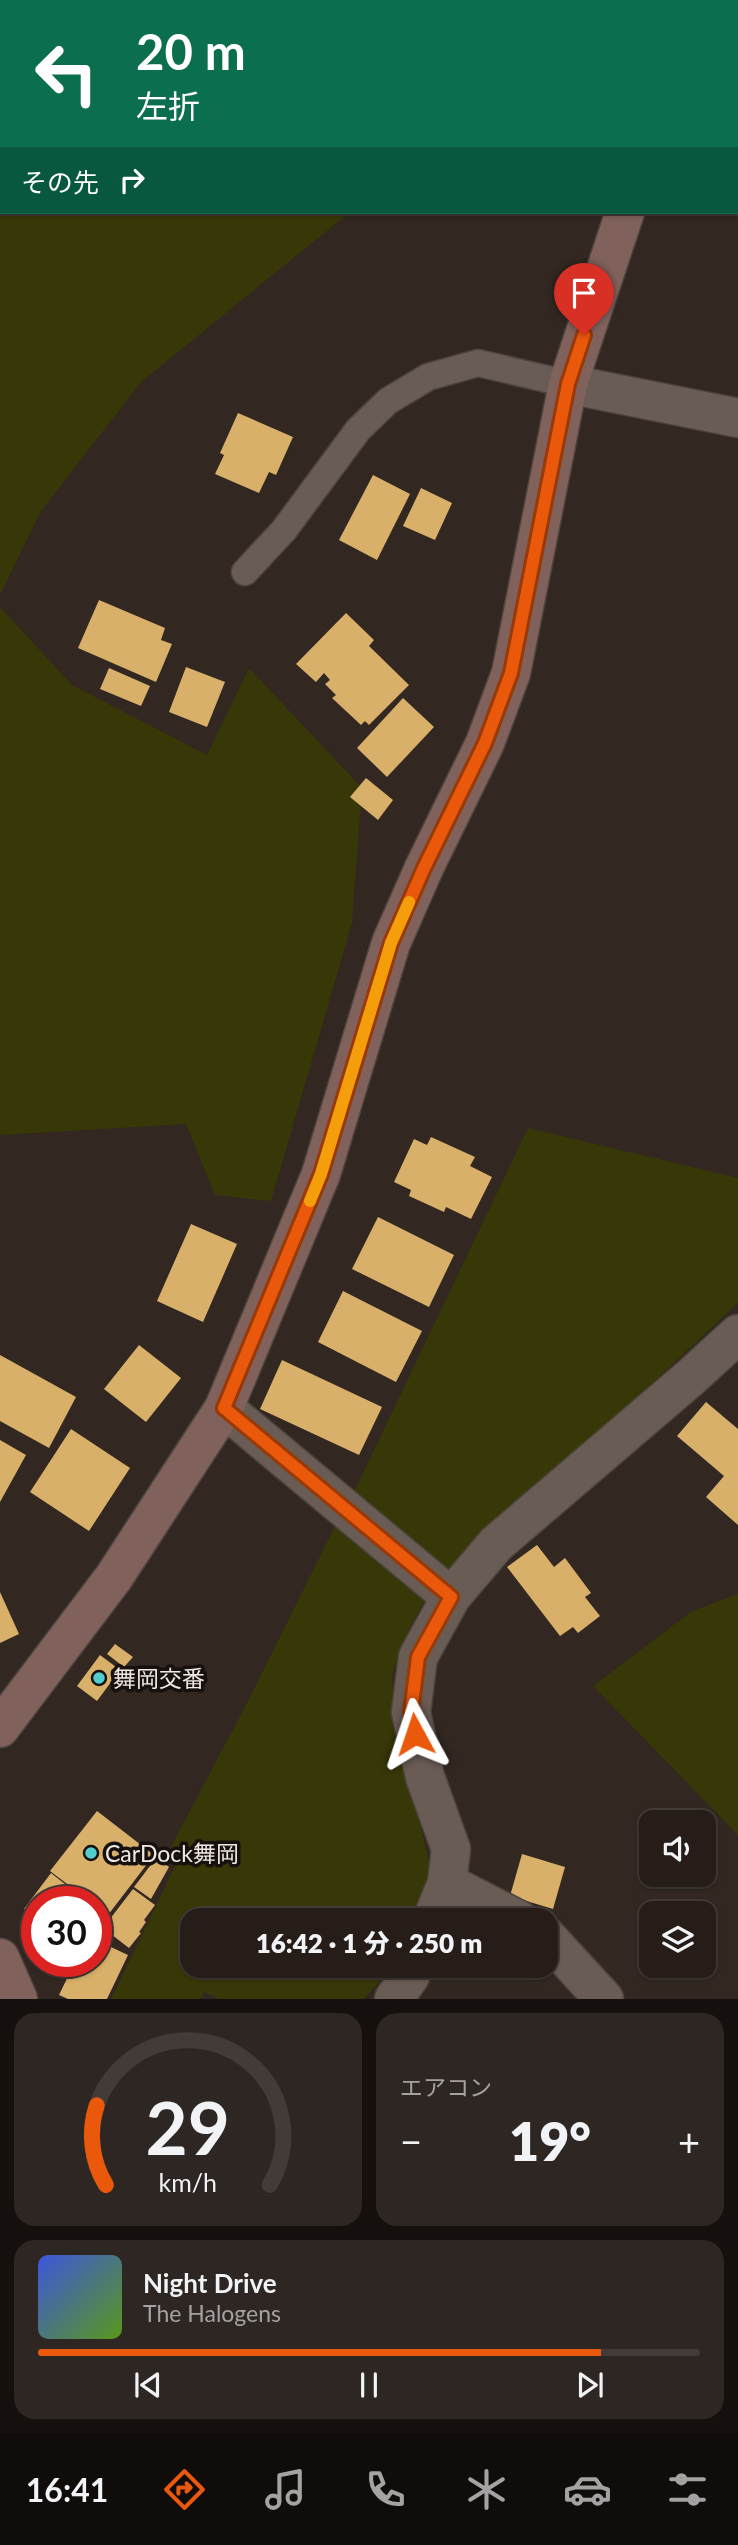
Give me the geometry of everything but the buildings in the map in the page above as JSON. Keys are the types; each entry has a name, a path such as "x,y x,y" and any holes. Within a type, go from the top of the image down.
{"street":[{"path":"0,1728 114,1577 224,1408 321,1174 391,943 485,743 511,673 568,384 624,214"},
{"path":"568,384 738,418"},
{"path":"437,1908 447,1884 451,1849 425,1777 411,1712 418,1657 451,1597 496,1544 738,1334"},
{"path":"224,1408 451,1597"},
{"path":"447,1884 495,1908"},
{"path":"558,1949 604,1999"},
{"path":"0,1958 18,1999"},
{"path":"394,1999 406,1978"}],"lane":[{"path":"245,572 284,530 358,430 388,401 428,377 478,363 568,384"}],"shaded area":[{"path":"0,214 348,214 141,382 41,511 0,595"},
{"path":"0,607 72,685 207,755 249,668 362,788 352,923 271,1201 215,1195 186,1124 0,1135"},
{"path":"528,1128 738,1178 738,1303 566,1464 498,1520 444,1574 351,1498"},
{"path":"335,1526 425,1599 403,1642 392,1675 395,1714 431,1871 418,1908 180,1908 180,1978 382,1978 364,1999 219,1999 204,1992 200,1999 111,1999 176,1864 167,1854 247,1703"},
{"path":"738,1594 738,1835 593,1686 692,1611"}],"slow traffic":[{"path":"310,1201 321,1174 391,943 409,902"}],"place":[{"name":"舞岡交番","path":"99,1678"},
{"name":"CarDock舞岡","path":"91,1853"}],"route":[{"path":"415,1734 411,1712 418,1657 451,1597 224,1408 321,1174 391,943 485,743 511,673 568,384 584,335"}]}
